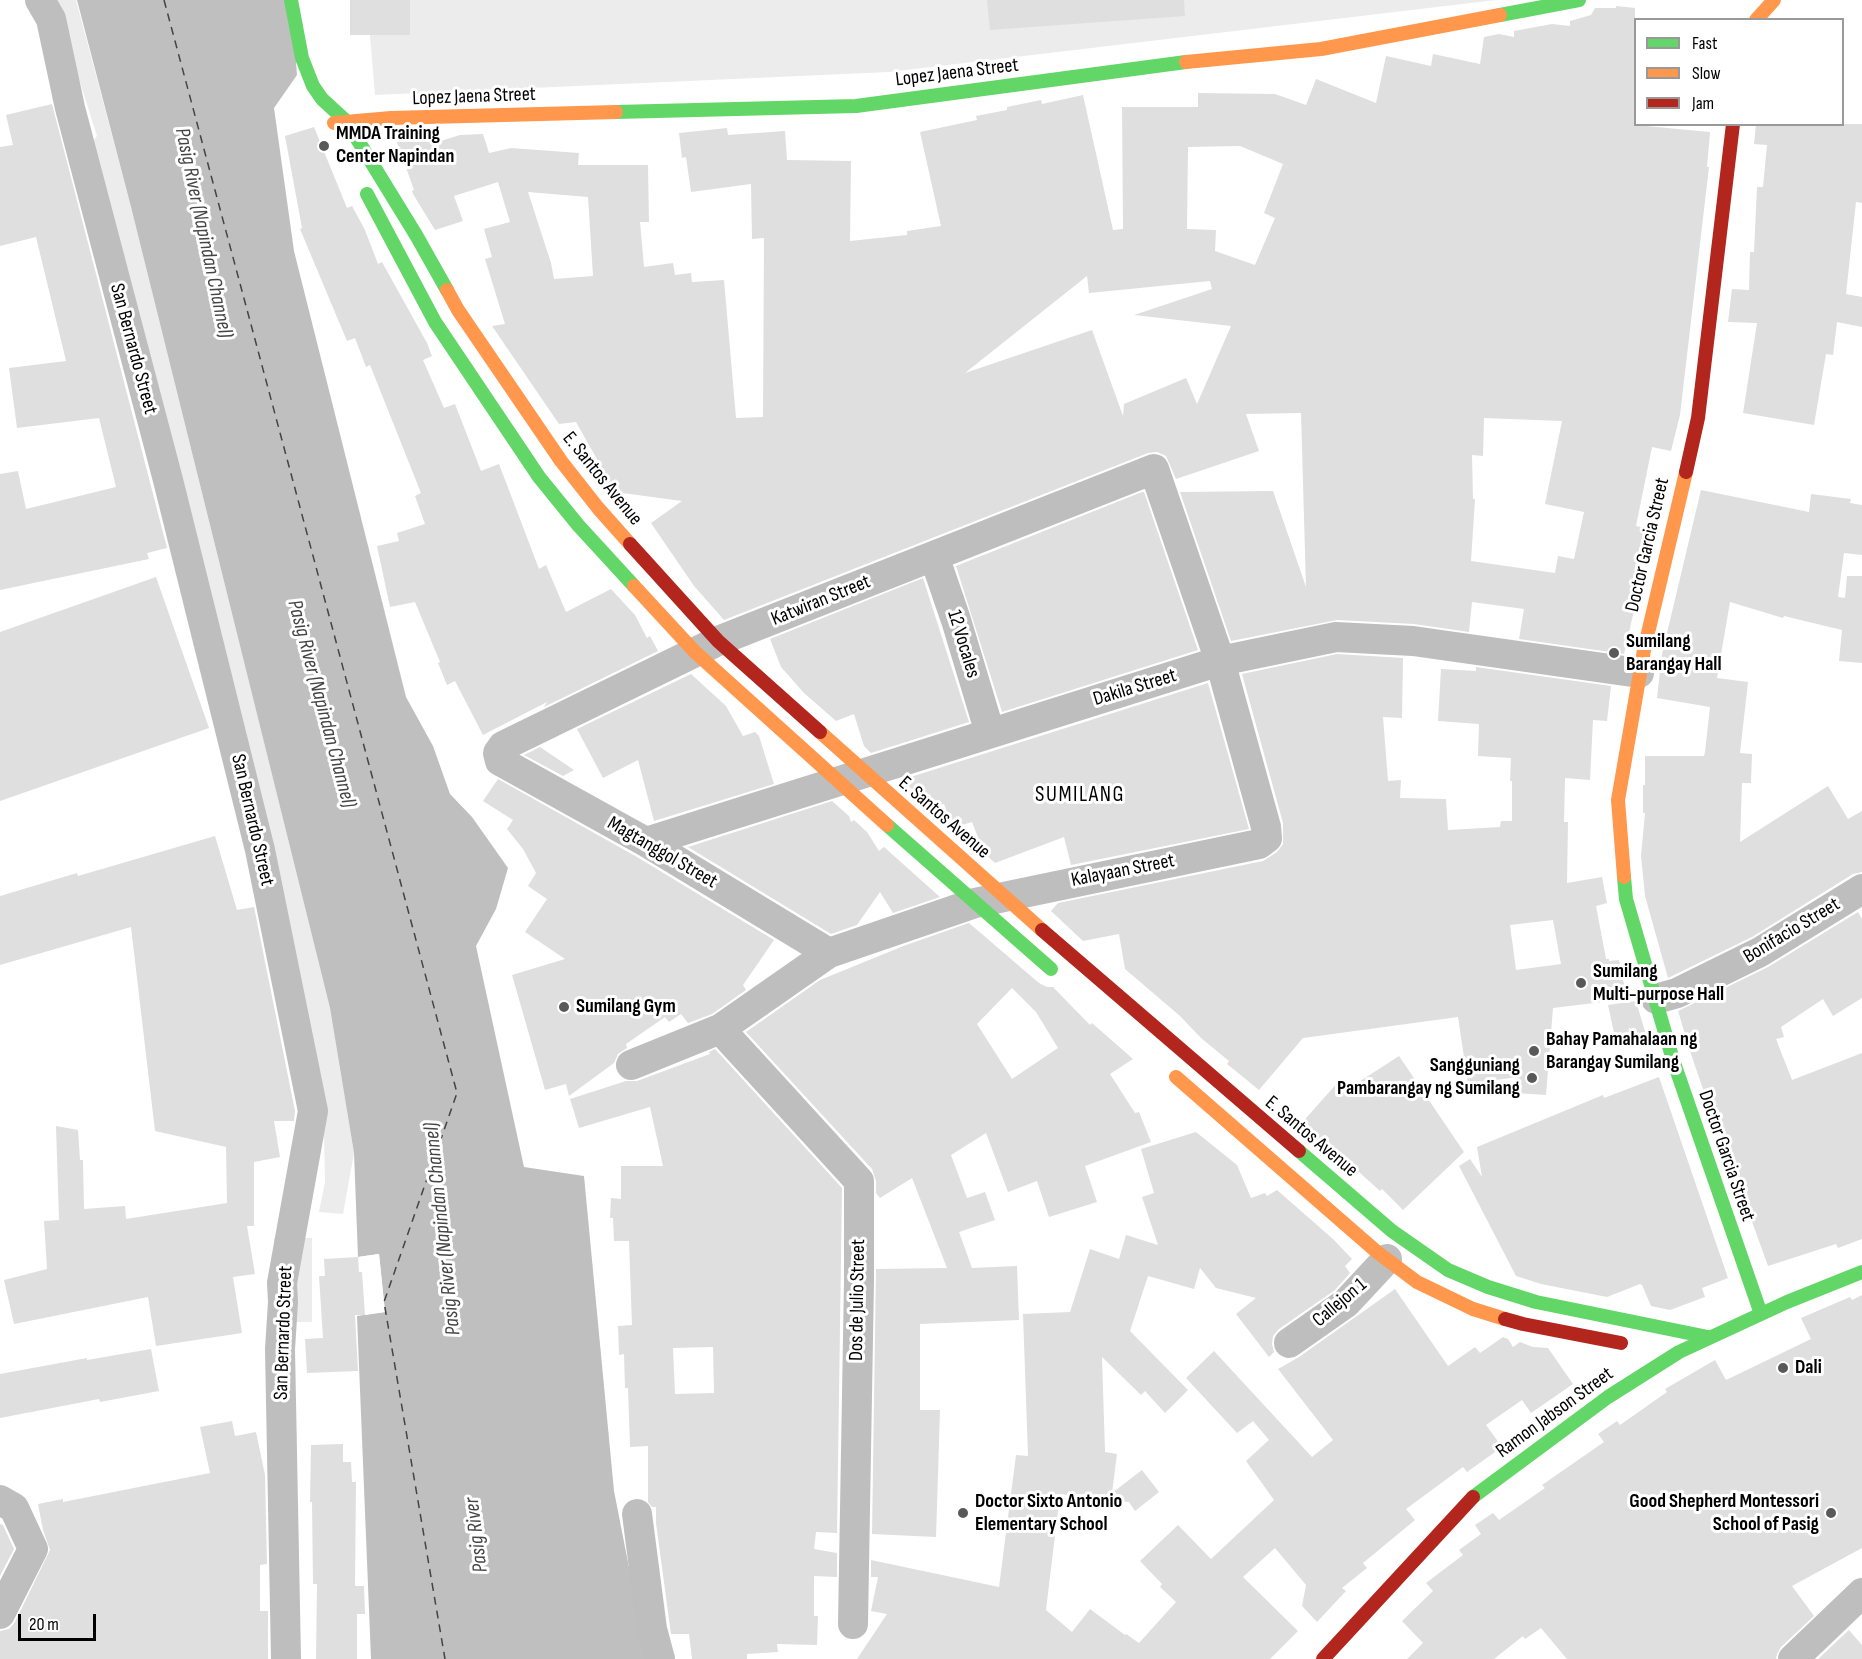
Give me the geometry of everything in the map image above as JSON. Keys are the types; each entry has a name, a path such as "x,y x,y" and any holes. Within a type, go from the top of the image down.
{"street":[{"name":"San Bernardo Street","path":"40,0 51,19 70,108 168,480 260,850 312,1111 282,1283 280,1349 286,1659"},
{"name":"E. Santos Avenue","path":"291,0 302,58 313,86 337,117 416,235 458,310 561,461 707,647 989,899 1064,980"},
{"name":"Lopez Jaena Street","path":"337,117 856,106 1178,63 1321,49 1579,0"},
{"path":"1750,16 1774,0"},
{"name":"E. Santos Avenue","path":"337,117 342,143"},
{"name":"Doctor Garcia Street","path":"1733,126 1698,418 1639,673 1618,800 1626,898 1673,1060 1761,1314"},
{"name":"E. Santos Avenue","path":"363,186 435,322 539,477 578,525 707,647 989,899 1108,989 1383,1224 1448,1270 1488,1287 1536,1302 1708,1337"},
{"name":"Katwiran Street","path":"498,753 503,746 707,647 1154,469"},
{"name":"Kalayaan Street","path":"631,1065 720,1029 829,953 989,899 1259,844 1267,838 1266,827 1220,661 1154,469"},
{"name":"12 Vocales","path":"934,556 990,733"},
{"name":"Dakila Street","path":"645,842 1220,661 1336,637 1413,641 1639,673"},
{"name":"Magtanggol Street","path":"498,753 500,760 645,842 829,953"},
{"name":"Bonifacio Street","path":"1656,999 1677,993 1760,952 1862,889"},
{"name":"Dos de Julio Street","path":"720,1029 858,1181 859,1280 853,1624"},
{"path":"1161,1064 1417,1282 1473,1309 1523,1324 1638,1345"},
{"name":"Callejon 1","path":"1289,1343 1346,1303 1388,1259"},
{"name":"Ramon Jabson Street","path":"1323,1659 1478,1492 1608,1397 1679,1352 1708,1337 1862,1272"},
{"path":"1659,1348 1679,1352"},
{"path":"0,1500 14,1508 33,1549 0,1614"},
{"path":"637,1514 652,1629 660,1659"},
{"path":"1792,1659 1862,1593"}],"shaded area":[{"path":"49,0 76,0 131,207 330,1008 354,1153 343,1214 319,1212 325,1182 324,1135 301,983 93,141 97,136 59,16"},
{"path":"367,0 1496,0 889,72 375,95"},
{"path":"274,1238 312,1238 312,1322 274,1322"}],"water":[{"path":"77,0 291,0 297,75 274,108 294,251 406,697 433,746 450,794 472,817 508,868 496,909 476,946 524,1167 584,1176 614,1491 647,1659 371,1659 357,1316 385,1312 379,1254 358,1257 354,1153 330,1008 131,207"}],"pier":[{"path":"379,1254 385,1312 365,1315 364,1312 382,1310 377,1257 358,1260 358,1257"}],"building":[{"path":"350,0 410,0 410,35 350,35"},
{"path":"987,0 1184,0 1185,16 990,30"},
{"path":"1616,6 1635,8 1634,126 1710,132 1707,167 1709,167 1680,415 1671,451 1652,447 1636,526 1649,529 1638,580 1641,580 1624,654 1519,639 1524,609 1472,602 1469,632 1414,624 1337,620 1231,641 1180,492 1273,491 1306,587 1301,413 1246,414 1259,451 1176,479 1166,456 1157,452 1148,453 724,620 694,586 651,523 682,501 615,492 602,480 607,477 576,422 559,424 492,326 505,324 485,259 492,257 484,229 510,222 498,182 454,196 463,221 435,230 413,194 414,190 397,142 414,136 431,136 434,143 460,135 483,134 489,153 511,148 579,153 578,165 648,165 649,222 640,222 644,267 673,263 675,275 691,273 692,282 724,280 736,418 763,417 764,238 752,239 751,184 691,192 686,157 682,158 679,133 727,128 728,135 785,131 787,160 851,161 850,241 907,235 907,231 941,226 920,132 977,120 976,116 1007,110 1007,107 1041,100 1042,104 1083,95 1113,230 1123,229 1122,107 1198,107 1198,93 1275,94 1306,105 1316,79 1376,103 1386,56 1431,66 1433,54 1480,64 1484,37 1499,34 1514,37 1514,31 1552,24 1570,26 1570,21 1591,15 1595,8 1616,8","holes":["1240,146 1283,164 1264,213 1275,218 1255,265 1215,251 1216,230 1187,229 1188,147","528,192 588,197 593,276 554,279","1087,276 1089,293 1210,281 1212,289 1134,315 1231,326 1197,404 1186,378 1124,404 1123,416 1092,330 965,373","1484,418 1562,421 1545,504 1584,512 1574,559 1558,556 1555,573 1471,561 1475,499 1473,499 1472,455 1483,456"]},
{"path":"52,104 167,548 147,553 149,559 0,590 0,474 18,471 26,509 116,487 99,418 17,428 9,368 66,361 36,237 0,246 0,147 13,145 6,115"},
{"path":"1862,124 1862,203 1856,202 1846,294 1862,297 1862,327 1837,322 1833,355 1826,354 1814,425 1743,413 1757,323 1728,322 1732,289 1749,290 1750,252 1754,252 1757,187 1763,187 1767,145 1754,144 1756,126"},
{"path":"314,127 347,208 352,206 365,230 378,264 382,262 427,343 432,356 423,360 444,408 455,404 481,471 499,464 539,569 546,565 566,612 611,589 635,615 647,638 650,636 658,651 544,707 547,702 483,735 455,681 447,685 415,602 390,607 377,546 399,541 397,533 425,524 415,496 421,493 370,365 366,367 355,338 347,341 300,229 302,228 285,136"},
{"path":"1701,490 1809,512 1811,494 1851,499 1850,503 1862,505 1862,555 1844,553 1838,597 1845,598 1847,576 1862,576 1862,663 1839,661 1842,630 1784,616 1783,618 1730,602 1717,678 1748,682 1740,753 1752,754 1751,783 1742,783 1740,842 1828,786 1848,819 1862,811 1862,872 1853,874 1752,937 1668,978 1645,896 1641,856 1645,813 1643,813 1643,785 1645,785 1645,756 1704,756 1705,752 1710,707 1657,698 1662,654"},
{"path":"1144,492 1198,650 1002,712 956,566"},
{"path":"156,577 209,728 0,801 0,632"},
{"path":"923,578 969,722 871,753 864,746 854,714 836,721 804,693 781,667 770,639"},
{"path":"1337,654 1403,658 1402,718 1383,717 1388,781 1401,780 1400,798 1446,799 1448,830 1500,827 1501,821 1512,821 1511,758 1478,756 1479,724 1438,721 1441,669 1476,671 1476,667 1611,686 1607,721 1593,720 1590,780 1565,778 1564,822 1568,822 1567,883 1602,877 1607,903 1596,906 1606,959 1619,960 1627,999 1553,1008 1546,1095 1515,1093 1517,1077 1468,1084 1458,1017 1303,1038 1259,1090 1227,1064 1229,1061 1125,969 1119,934 1083,941 1051,911 1058,903 1263,861 1277,852 1283,844 1283,823 1242,674","holes":["1553,920 1561,964 1516,970 1510,925"]},
{"path":"691,674 726,706 743,736 755,732 759,736 774,784 654,821 638,760 603,778 577,729"},
{"path":"1208,683 1249,829 1071,865 1064,837 995,863 984,853 972,822 955,827 951,823 944,804 934,807 930,794 920,796 901,780"},
{"path":"540,747 574,770 563,776 524,755"},
{"path":"498,779 637,857 774,940 743,985 746,990 712,1014 688,1023 681,1014 669,1022 665,1017 626,1044 627,1048 618,1054 614,1063 569,1096 566,1084 545,1090 512,975 565,959 525,932 547,899 528,886 536,873 523,849 507,829 513,820 483,801"},
{"path":"832,801 849,816 851,822 854,820 867,832 879,851 884,847 940,897 893,913 880,892 857,925 831,934 688,847"},
{"path":"215,836 237,910 254,907 295,1111 294,1121 274,1121 280,1157 254,1162 254,1226 247,1226 255,1274 233,1277 242,1333 156,1346 148,1297 14,1324 4,1280 47,1269 44,1221 59,1220 56,1126 78,1130 80,1160 83,1160 84,1209 125,1206 126,1219 227,1203 226,1147 155,1131 131,927 0,965 0,896"},
{"path":"1858,912 1862,919 1862,998 1833,1016 1823,999 1781,1027 1784,1037 1776,1039 1792,1080 1862,1053 1862,1239 1838,1248 1836,1244 1768,1266 1746,1205 1743,1206 1678,1011 1768,967"},
{"path":"969,923 1039,983 1053,987 1090,1025 1092,1023 1133,1059 1110,1074 1135,1113 1139,1112 1151,1142 1085,1166 1097,1202 1049,1217 1037,1181 1008,1192 986,1133 951,1155 967,1198 985,1192 995,1220 959,1232 972,1268 1017,1266 1019,1320 920,1324 920,1410 940,1410 936,1537 872,1534 876,1269 947,1268 912,1178 880,1198 876,1193 876,1181 872,1169 746,1032 820,980 906,945","holes":["1012,988 1036,1012 1058,1048 1012,1079 977,1024"]},
{"path":"1636,1001 1646,1035 1616,1042 1608,1005"},
{"path":"715,1049 842,1188 837,1533 816,1532 814,1549 837,1553 837,1577 814,1576 814,1616 818,1616 817,1645 777,1644 778,1652 747,1654 747,1659 692,1659 689,1634 671,1634 656,1523 656,1507 652,1507 648,1502 648,1446 630,1447 628,1388 625,1388 624,1354 619,1355 618,1326 632,1325 629,1241 614,1241 613,1218 610,1218 611,1198 621,1199 621,1166 663,1166 650,1107 579,1128 570,1099 626,1081 637,1081 710,1054 709,1052","holes":["713,1347 714,1393 675,1394 673,1348"]},
{"path":"1399,1056 1464,1152 1403,1210 1382,1189 1380,1191 1359,1172 1356,1176 1299,1126 1339,1081 1348,1089"},
{"path":"1659,1077 1728,1278 1702,1288 1705,1297 1670,1310 1651,1306 1640,1284 1607,1297 1541,1284 1516,1276 1459,1166 1470,1159 1482,1177 1477,1147 1603,1095 1604,1098"},
{"path":"1196,1132 1237,1165 1251,1198 1265,1193 1267,1196 1277,1190 1333,1239 1352,1259 1345,1266 1350,1273 1335,1290 1279,1329 1273,1336 1274,1352 1269,1357 1236,1314 1256,1298 1216,1288 1200,1268 1194,1289 1148,1276 1130,1331 1188,1390 1165,1413 1145,1391 1141,1395 1102,1357 1105,1452 1117,1454 1112,1493 1142,1470 1159,1492 1135,1511 1129,1502 1060,1494 1046,1610 1072,1632 1090,1609 1139,1643 1176,1602 1160,1587 1162,1584 1140,1561 1178,1525 1211,1559 1274,1500 1246,1461 1269,1440 1253,1421 1237,1433 1186,1378 1214,1351 1312,1457 1333,1440 1278,1369 1299,1357 1395,1289 1448,1366 1475,1347 1480,1353 1503,1337 1508,1339 1513,1347 1520,1342 1533,1347 1548,1348 1573,1384 1531,1413 1522,1400 1486,1425 1502,1447 1467,1472 1463,1467 1406,1509 1415,1520 1363,1563 1367,1568 1342,1588 1346,1591 1317,1622 1302,1606 1306,1585 1275,1548 1243,1577 1298,1631 1270,1659 857,1659 887,1614 871,1611 878,1577 871,1577 871,1560 999,1587 1016,1455 1028,1456 1023,1314 1070,1312 1090,1249 1119,1259 1126,1235 1158,1245 1142,1197 1154,1193 1141,1149"},
{"path":"358,1257 359,1272 362,1272 365,1315 355,1315 358,1371 307,1373 305,1339 323,1338 319,1276 325,1276 324,1259"},
{"path":"1862,1295 1862,1548 1792,1586 1814,1616 1781,1647 1776,1659 1567,1659 1541,1628 1525,1639 1523,1636 1494,1659 1407,1659 1423,1643 1402,1621 1433,1591 1426,1583 1463,1555 1459,1550 1481,1534 1475,1525 1493,1513 1499,1520 1545,1488 1542,1485 1604,1442 1598,1434 1617,1421 1620,1425 1667,1392 1665,1389 1715,1360 1726,1380 1811,1339 1801,1318 1850,1297 1852,1300"},
{"path":"151,1349 159,1391 100,1402 99,1399 0,1418 0,1374"},
{"path":"232,1421 235,1436 256,1432 265,1475 267,1564 260,1565 260,1611 268,1611 268,1659 0,1659 0,1631 9,1629 15,1622 50,1550 38,1504 63,1499 63,1502 210,1473 200,1427"},
{"path":"343,1444 343,1462 351,1462 352,1482 356,1482 355,1586 364,1586 365,1614 357,1614 357,1659 316,1659 317,1584 313,1584 312,1502 310,1502 311,1445"},
{"path":"0,1524 3,1525 14,1549 0,1576"},
{"path":"1849,1630 1862,1645 1862,1659 1818,1659"}],"ferry route":[{"path":"164,0 457,1093 384,1302 445,1659"}],"traffic: fast":[{"path":"291,0 302,58 313,86 322,99 346,121 447,290"},
{"path":"1500,15 1579,0"},
{"path":"616,112 856,106 1186,62"},
{"path":"367,194 435,322 539,477 578,525 634,586"},
{"path":"887,825 1051,969"},
{"path":"1624,877 1626,899 1673,1060 1761,1314"},
{"path":"1299,1151 1392,1231 1448,1270 1488,1287 1536,1302 1708,1337"},
{"path":"1473,1497 1608,1397 1679,1352 1787,1302 1862,1272"}],"traffic: slow":[{"path":"1758,18 1774,0"},
{"path":"1186,62 1321,49 1500,15"},
{"path":"334,123 391,118 616,112"},
{"path":"447,290 458,310 561,461 630,544"},
{"path":"1624,877 1618,800 1644,650 1686,472"},
{"path":"634,586 695,652 887,825"},
{"path":"820,732 1042,930"},
{"path":"1176,1077 1377,1252 1417,1282 1473,1309 1505,1319"}],"traffic: jam":[{"path":"1686,472 1698,418 1733,126"},
{"path":"630,544 718,641 820,732"},
{"path":"1042,930 1299,1151"},
{"path":"1505,1319 1621,1343"},
{"path":"1323,1659 1473,1497"}],"place":[{"name":"MMDA Training Center Napindan","path":"324,146"},
{"name":"Sumilang Barangay Hall","path":"1614,653"},
{"name":"Sumilang Multi-purpose Hall","path":"1581,983"},
{"name":"Sumilang Gym","path":"564,1007"},
{"name":"Bahay Pamahalaan ng Barangay Sumilang","path":"1534,1051"},
{"name":"Sangguniang Pambarangay ng Sumilang","path":"1532,1078"},
{"name":"Dali","path":"1783,1368"},
{"name":"Doctor Sixto Antonio Elementary School","path":"963,1513"},
{"name":"Good Shepherd Montessori School of Pasig","path":"1831,1513"}],"district":[{"name":"SUMILANG","path":"1080,795"}],"water label":[{"name":"Pasig River (Napindan Channel)","path":"203,233"},
{"name":"Pasig River (Napindan Channel)","path":"321,704"},
{"name":"Pasig River (Napindan Channel)","path":"443,1229"},
{"name":"Pasig River","path":"477,1535"}]}
